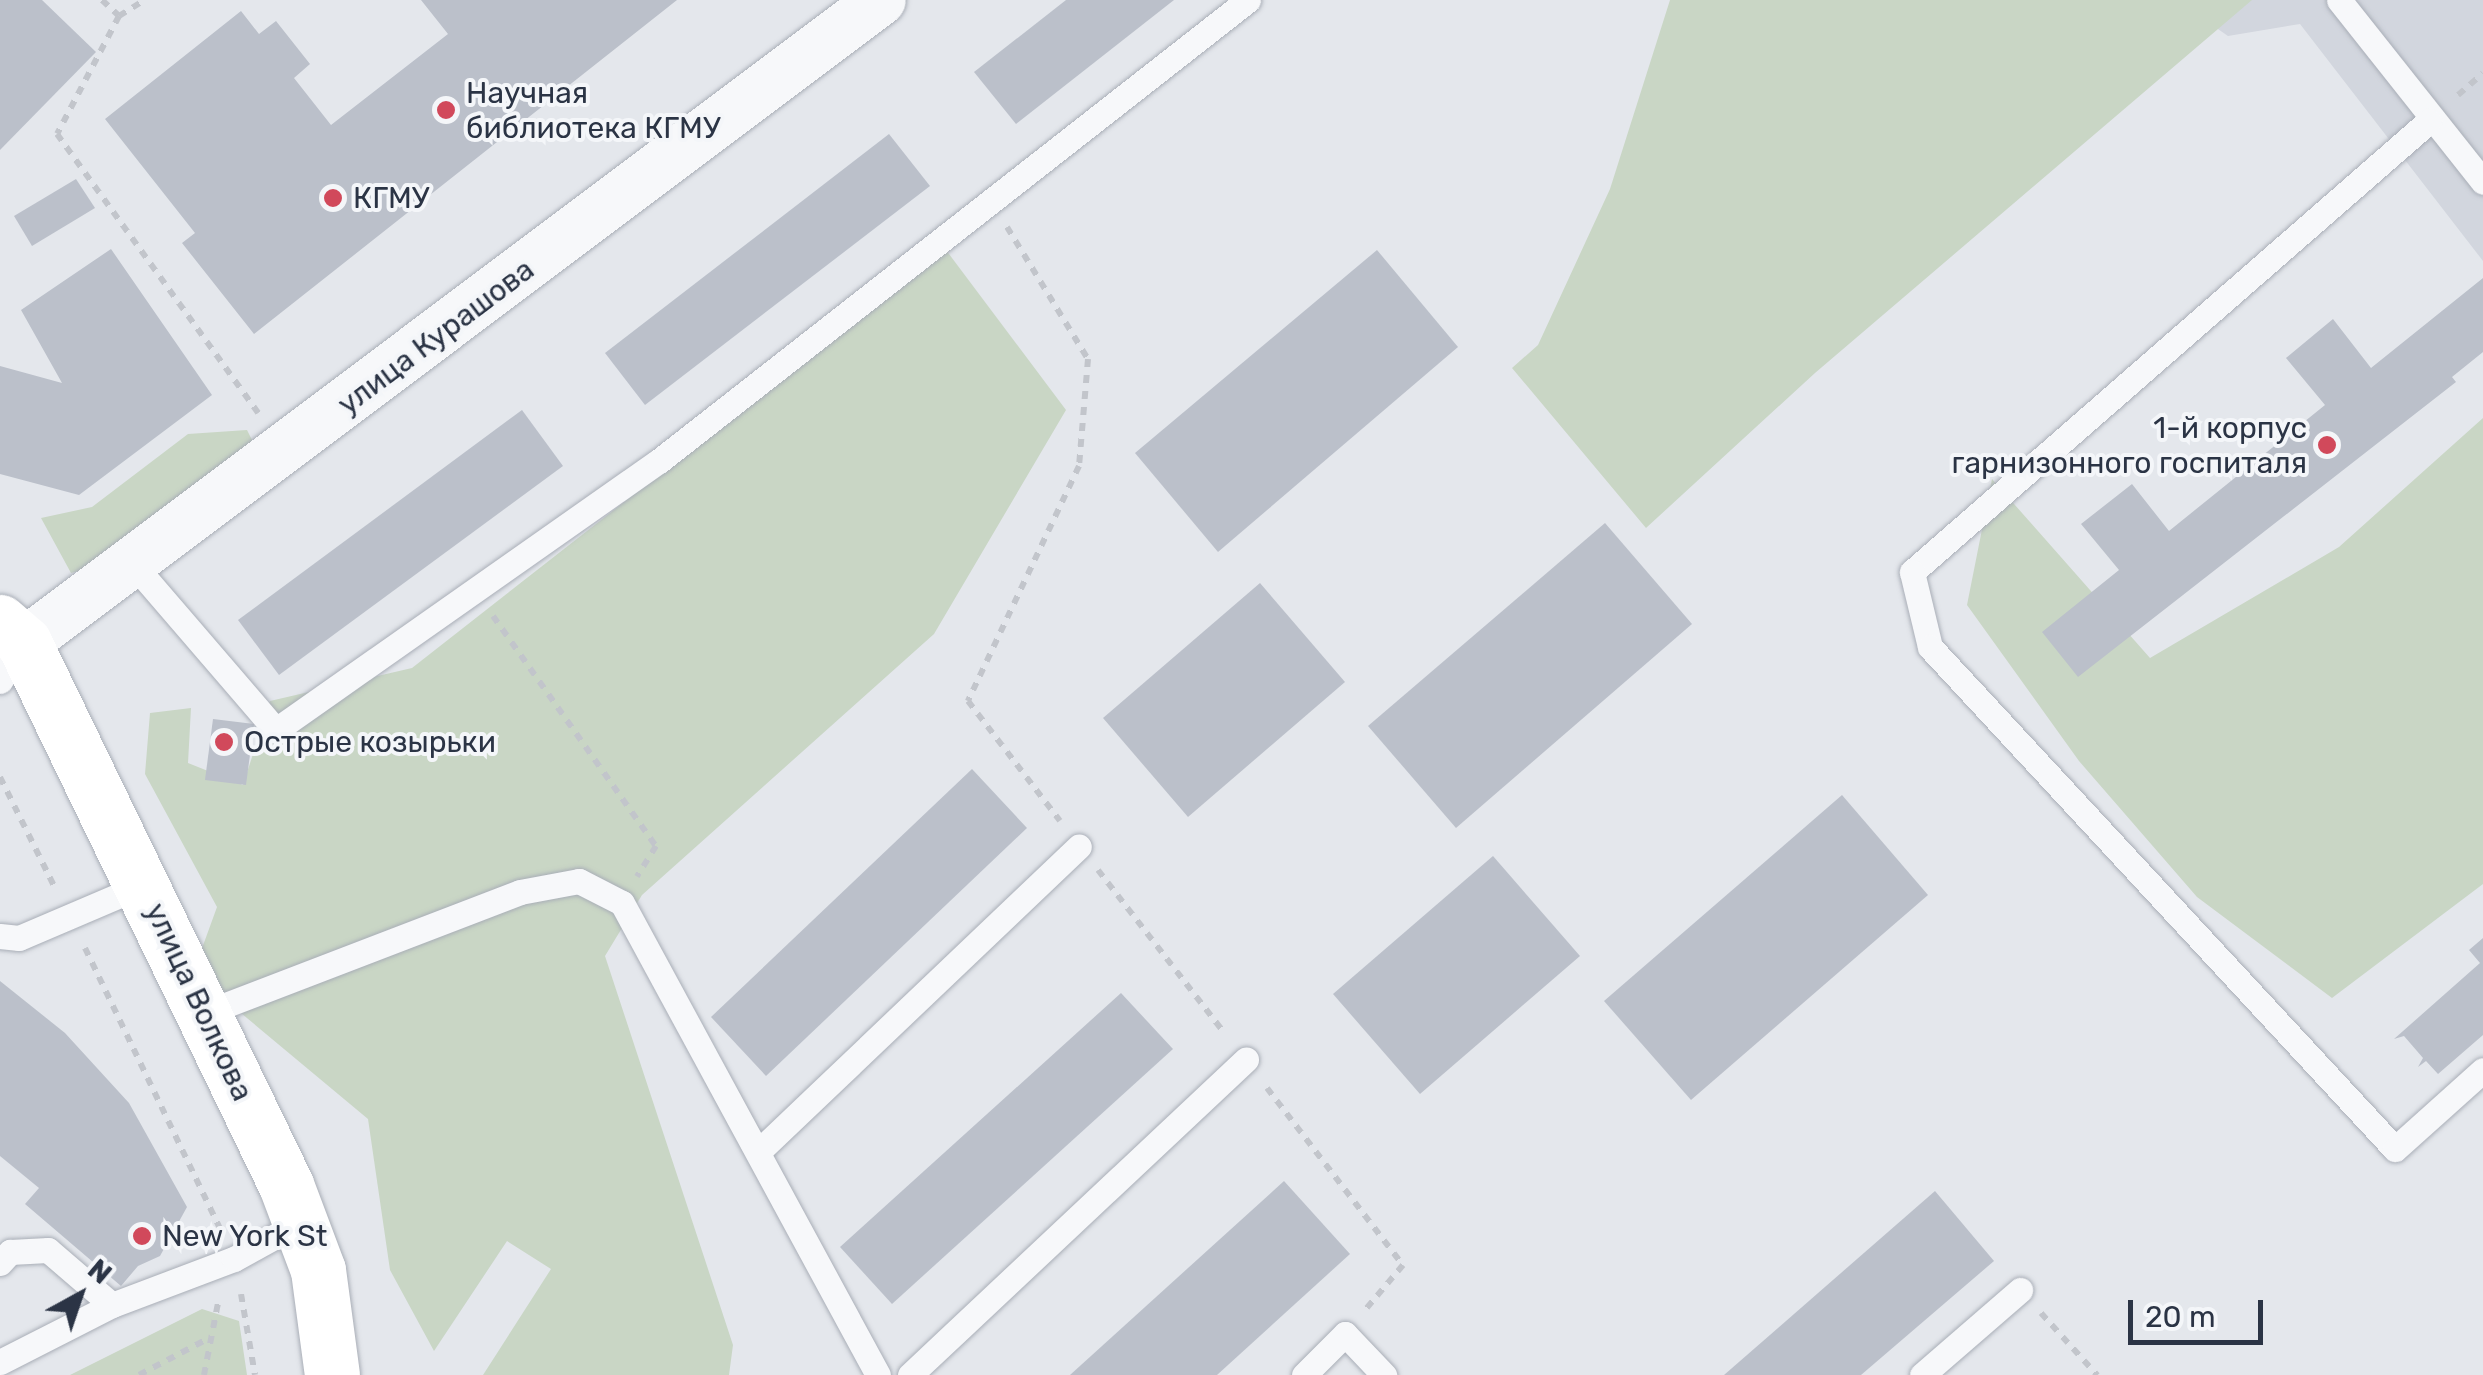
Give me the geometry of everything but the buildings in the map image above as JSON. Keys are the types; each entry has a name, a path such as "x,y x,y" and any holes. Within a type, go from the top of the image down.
{"main road":[{"name":"улица Волкова","path":"8,649 143,885 301,1222 318,1270 332,1375"}],"street":[{"name":"улица Курашова","path":"8,649 133,564 881,0"}],"lane":[{"path":"133,564 276,730 659,461 1248,0"},
{"path":"2339,0 2428,121 2483,182"},
{"path":"2428,121 1912,572 1930,648 2396,1149 2483,1070"},
{"path":"758,1152 1080,846"},
{"path":"206,1013 520,892 580,881 622,903 878,1375"},
{"path":"0,936 19,938 143,885"},
{"path":"910,1375 1246,1060"},
{"path":"0,1362 112,1305 234,1259 301,1222"},
{"path":"0,1263 10,1252 48,1250 112,1305"},
{"path":"1922,1375 2020,1290"},
{"path":"1304,1375 1346,1334 1384,1375"}],"path":[{"path":"102,0 119,16"},
{"path":"145,0 119,16 57,134 286,450"},
{"path":"991,202 1088,358 1079,466 968,701 1403,1264 1346,1334"},
{"path":"475,591 656,846 622,903"},
{"path":"0,777 234,1259 255,1375"},
{"path":"204,1375 234,1259"},
{"path":"2020,1290 2097,1375"},
{"path":"139,1375 212,1337"}],"shaded area":[{"path":"2176,0 2483,0 2483,261 2300,24 2228,36"}],"green space":[{"path":"1670,0 2252,0 1815,373 1646,528 1512,368 1538,345 1610,189"},
{"path":"946,250 1066,410 934,634 642,895 605,956 733,1345 729,1375 483,1375 551,1269 507,1241 434,1351 390,1270 368,1119 193,973 217,907 145,774 150,713 191,708 188,763 243,785 270,701 412,668"},
{"path":"2483,418 2483,884 2332,998 2197,897 2079,761 1967,605 1992,479 2150,658 2339,547"},
{"path":"247,430 270,476 179,545 71,573 41,518 92,507 188,434"},
{"path":"202,1309 239,1321 247,1375 70,1375"}],"place":[{"name":"Научная библиотека КГМУ","path":"446,110"},
{"name":"КГМУ","path":"333,198"},
{"name":"1-й корпус гарнизонного госпиталя","path":"2327,445"},
{"name":"Острые козырьки","path":"224,742"},
{"name":"New York St","path":"142,1236"}]}
